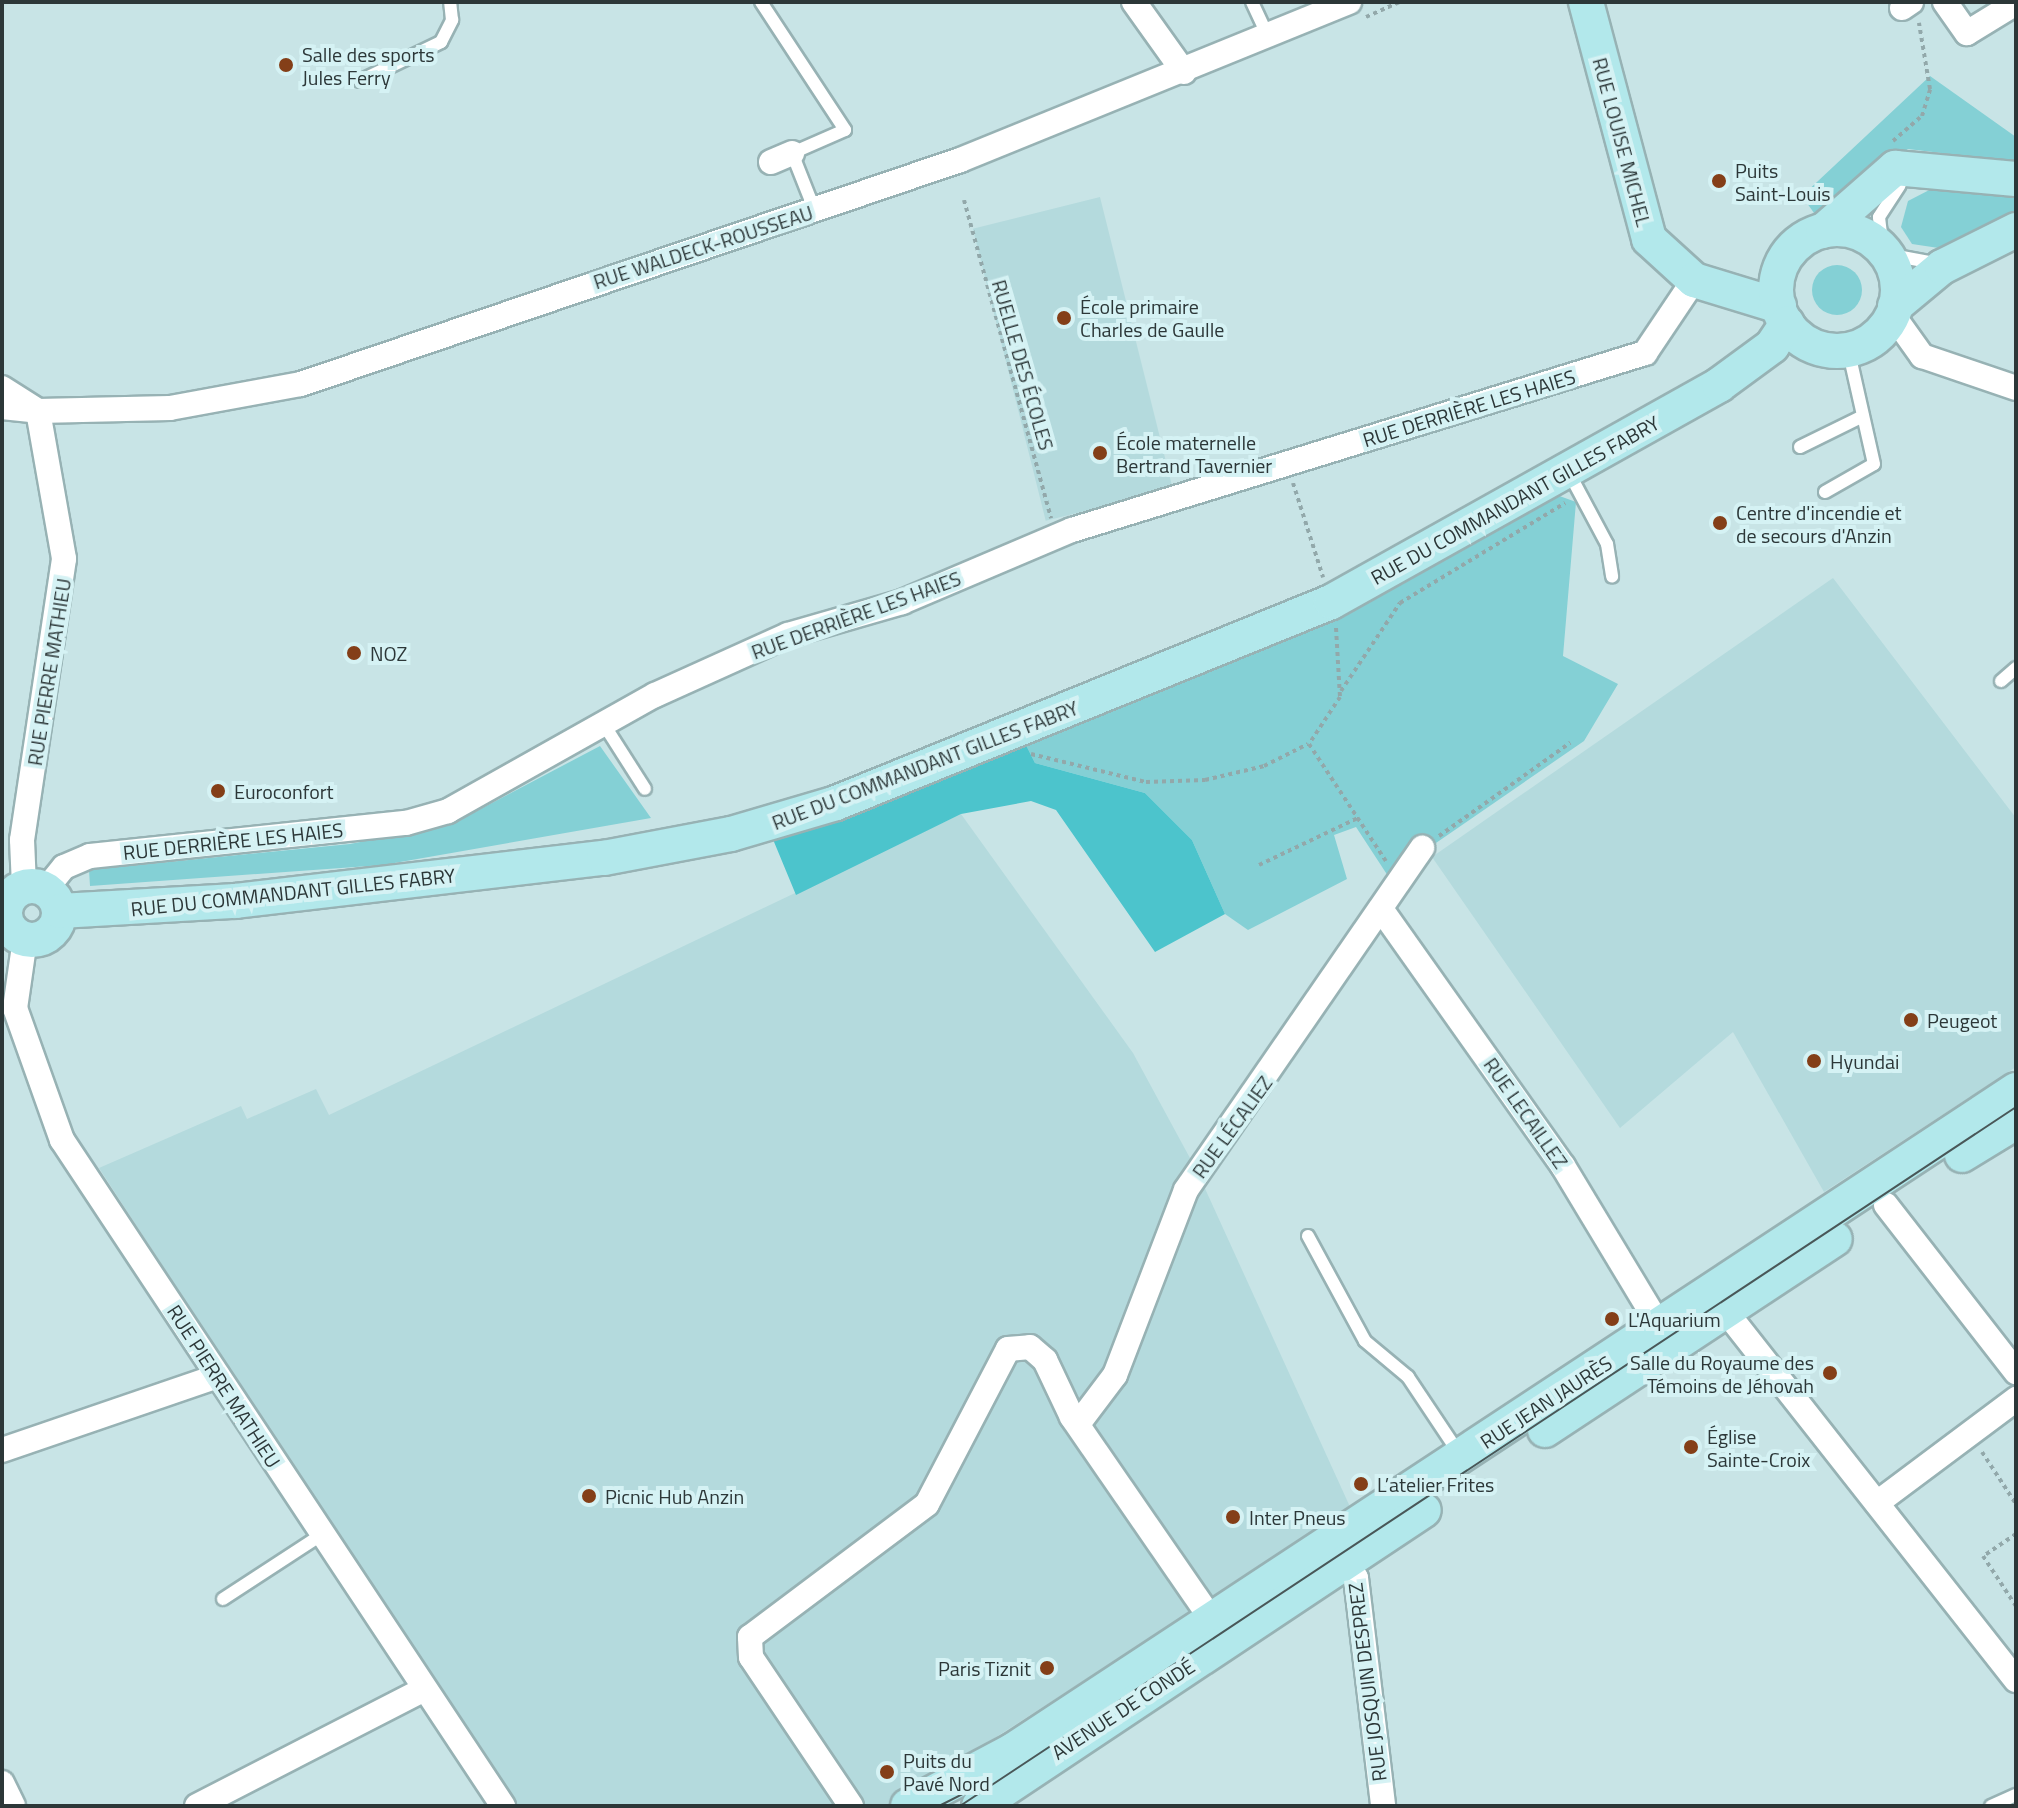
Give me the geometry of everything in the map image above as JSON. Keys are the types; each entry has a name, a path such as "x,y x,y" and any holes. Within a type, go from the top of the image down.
{"street":[{"path":"1134,2 1184,72"},
{"name":"RUE WALDECK-ROUSSEAU","path":"2,407 38,411 170,408 293,387 881,188 1184,72 1349,2"},
{"name":"RUE LOUISE MICHEL","path":"1586,2 1645,230 1708,284 1783,315"},
{"path":"1945,2 1967,33 2016,3"},
{"path":"1708,284 1759,276 1823,231 1883,174 1907,166 2016,179"},
{"path":"1789,252 1777,278 1783,315 1838,349 1873,339 1894,310 1964,255 2016,230"},
{"path":"1823,231 1856,232 1884,252 1897,279 1894,310 1917,353 2016,387"},
{"name":"RUE DERRIÈRE LES HAIES","path":"27,902 64,867 90,856 438,815 603,723 788,635 921,595 1057,536 1645,353 1708,284"},
{"name":"RUE DU COMMANDANT GILLES FABRY","path":"27,902 236,901 651,851 777,822 997,741 1331,602 1573,479 1719,385 1772,346 1783,315"},
{"name":"RUE DU COMMANDANT GILLES FABRY","path":"1719,385 1838,349"},
{"path":"2,388 38,411"},
{"name":"RUE PIERRE MATHIEU","path":"27,902 22,840 65,571 38,411"},
{"name":"RUE LÉCALIEZ","path":"1078,1424 1115,1375 1186,1190 1422,848"},
{"path":"27,902 50,934 25,939 10,929 27,902"},
{"name":"RUE LECAILLEZ","path":"1381,909 1567,1173 1659,1325"},
{"name":"RUE PIERRE MATHIEU","path":"25,939 9,1011 62,1140 423,1690 503,1806"},
{"name":"RUE JEAN JAURÈS","path":"1719,1303 2016,1090"},
{"name":"RUE JEAN JAURÈS","path":"908,1806 1012,1751 1212,1620 1341,1549 1462,1458 1659,1325 1719,1303 1886,1205 2016,1122"},
{"path":"1886,1205 2016,1372"},
{"path":"1719,1303 2016,1680"},
{"name":"AVENUE DE CONDÉ","path":"979,1806 1341,1549 1719,1303"},
{"path":"851,1806 751,1657 750,1637 927,1504 1008,1349 1023,1345 1040,1354 1078,1424 1212,1620"},
{"path":"2,1450 218,1376"},
{"path":"1877,1503 2016,1399"},
{"name":"RUE JOSQUIN DESPREZ","path":"1341,1549 1358,1589 1383,1806"},
{"path":"197,1806 224,1800 423,1690"},
{"path":"2,1783 13,1806"}],"lane":[{"path":"360,81 441,42 452,20 450,2"},
{"path":"761,2 845,130 782,158 815,211"},
{"path":"1252,2 1268,37"},
{"path":"1937,170 1899,186 1883,205 1884,252 1928,263 1964,255"},
{"path":"1825,492 1874,464 1863,416 1838,349"},
{"path":"1800,447 1863,416"},
{"path":"1573,479 1607,544 1612,577"},
{"path":"2001,681 2016,668"},
{"path":"603,723 645,789"},
{"path":"1308,1236 1365,1341 1408,1377 1462,1458"},
{"path":"223,1599 321,1535"},
{"path":"1991,1806 2016,1795"}],"path":[{"path":"1883,174 1895,138 1922,116 1930,89 1924,27 1907,5"},
{"name":"RUELLE DES ÉCOLES","path":"964,200 1057,536"},
{"path":"1287,465 1331,602 1340,693"},
{"path":"997,741 1006,762 1033,753 1146,782 1234,773 1309,744 1333,715 1340,693 1400,603 1558,511 1573,479"},
{"path":"1381,851 1422,848 1570,743"},
{"path":"1309,744 1399,881"},
{"path":"1259,865 1358,818"},
{"path":"1988,1440 1978,1446 2016,1504"},
{"path":"2016,1534 1983,1556 2016,1606"}],"shaded area":[{"path":"1930,76 2016,137 2016,162 1908,149 1814,213 1802,196"},
{"path":"1939,185 2016,197 2016,220 1952,250 1912,244 1901,227 1908,201"},
{"name":"École primaire Charles de Gaulle","path":"1100,197 1173,489 1046,521 973,229"},
{"path":"1837,265 1854,273 1862,290 1854,307 1837,315 1820,307 1812,290 1820,273"},
{"path":"1554,494 1576,502 1563,656 1618,684 1584,741 1388,876 1356,827 1334,835 1347,879 1248,930 1225,914 1192,840 1145,793 1035,763 1025,743"},
{"path":"1833,578 2016,818 2016,1067 1824,1192 1733,1032 1620,1128 1432,857"},
{"path":"1025,743 1035,763 1145,793 1192,840 1225,914 1155,952 1056,810 1031,801 961,814 796,895 772,837"},
{"path":"600,746 651,818 383,865 90,886 89,870 350,844 452,824"},
{"path":"961,814 1133,1053 1197,1171 1351,1509 889,1806 514,1806 99,1168 241,1106 247,1119 316,1089 329,1115"}],"tram line":[{"path":"960,1806 2016,1107"},
{"path":"939,1806 968,1791"}],"place":[{"name":"Salle des sports Jules Ferry","path":"286,65"},
{"name":"Puits Saint-Louis","path":"1719,181"},
{"name":"École primaire Charles de Gaulle","path":"1064,318"},
{"name":"École maternelle Bertrand Tavernier","path":"1100,453"},
{"name":"Centre d'incendie et de secours d'Anzin","path":"1720,523"},
{"name":"NOZ","path":"354,653"},
{"name":"Euroconfort","path":"218,791"},
{"name":"Peugeot","path":"1911,1020"},
{"name":"Hyundai","path":"1814,1061"},
{"name":"L'Aquarium","path":"1612,1319"},
{"name":"Salle du Royaume des Témoins de Jéhovah","path":"1830,1373"},
{"name":"Église Sainte-Croix","path":"1691,1447"},
{"name":"L’atelier Frites","path":"1361,1484"},
{"name":"Picnic Hub Anzin","path":"589,1496"},
{"name":"Inter Pneus","path":"1233,1517"},
{"name":"Paris Tiznit","path":"1047,1668"},
{"name":"Puits du Pavé Nord","path":"887,1772"}]}
